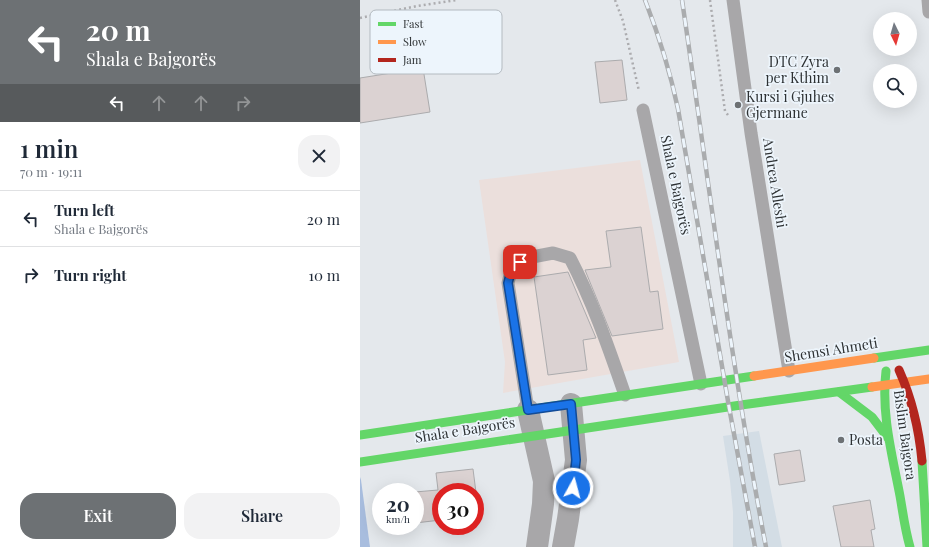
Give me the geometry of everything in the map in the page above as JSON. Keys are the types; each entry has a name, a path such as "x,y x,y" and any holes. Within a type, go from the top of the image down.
{"main road":[{"name":"Shemsi Ahmeti","path":"737,378 929,350"},
{"name":"Bislim Bajgora","path":"889,356 905,382 913,405 919,443 927,547"},
{"name":"Bislim Bajgora","path":"889,356 884,386 884,408 905,533 910,547"},
{"name":"Shala e Bajgorës","path":"360,435 737,378"},
{"path":"838,392 929,379"},
{"name":"Shala e Bajgorës","path":"360,462 838,392"},
{"path":"838,392 867,411 881,426 888,439"},
{"path":"919,443 926,430"}],"street":[{"path":"562,547 568,519 576,460 571,404"},
{"path":"528,410 544,481 543,504 537,547"}],"lane":[{"name":"Andrea Alleshi","path":"733,0 751,133 789,371"},
{"path":"928,0 929,12"},
{"name":"Shala e Bajgorës","path":"643,110 701,384"},
{"path":"528,410 508,283 512,267 527,258 553,254 570,258 582,281 602,330 625,395"}],"path":[{"path":"398,10 457,0"},
{"path":"615,0 623,21 643,110"},
{"path":"360,18 370,16"}],"shaded area":[{"path":"640,160 679,362 503,393 505,362 479,180"},
{"path":"759,431 782,547 733,547 733,512 723,436"}],"water":[{"path":"360,477 361,480 370,547 360,547"}],"building":[{"path":"622,60 627,100 600,103 595,62"},
{"path":"385,74 424,74 430,112 360,123 360,78"},
{"path":"641,227 650,292 658,291 663,329 612,336 585,270 611,267 606,231"},
{"path":"568,272 596,338 583,340 587,370 548,375 534,277"},
{"path":"800,450 805,481 779,485 774,454"},
{"path":"473,469 475,483 437,483 436,473"},
{"path":"424,491 432,491 432,521 424,522"},
{"path":"870,500 875,529 871,530 874,547 841,547 833,506"}],"railway":[{"path":"645,0 664,54 678,109 729,407 755,547"},
{"path":"682,0 731,342 753,479 766,547"}],"traffic: fast":[{"path":"874,358 929,350"},
{"path":"886,371 885,403 888,434 905,528 910,547"},
{"path":"360,435 754,376"},
{"path":"360,462 872,387"},
{"path":"839,392 872,417 888,438"},
{"path":"922,461 927,547"}],"traffic: slow":[{"path":"754,376 874,358"},
{"path":"872,387 929,379"}],"traffic: jam":[{"path":"899,370 908,392 914,414 922,461"}],"place":[{"name":"DTC Zyra per Kthim","path":"837,70"},
{"name":"Kursi i Gjuhes Gjermane","path":"738,105"},
{"name":"Posta","path":"841,440"}],"route":[{"path":"520,262 512,267 508,283 528,410 571,404 576,460 573,488"}]}
